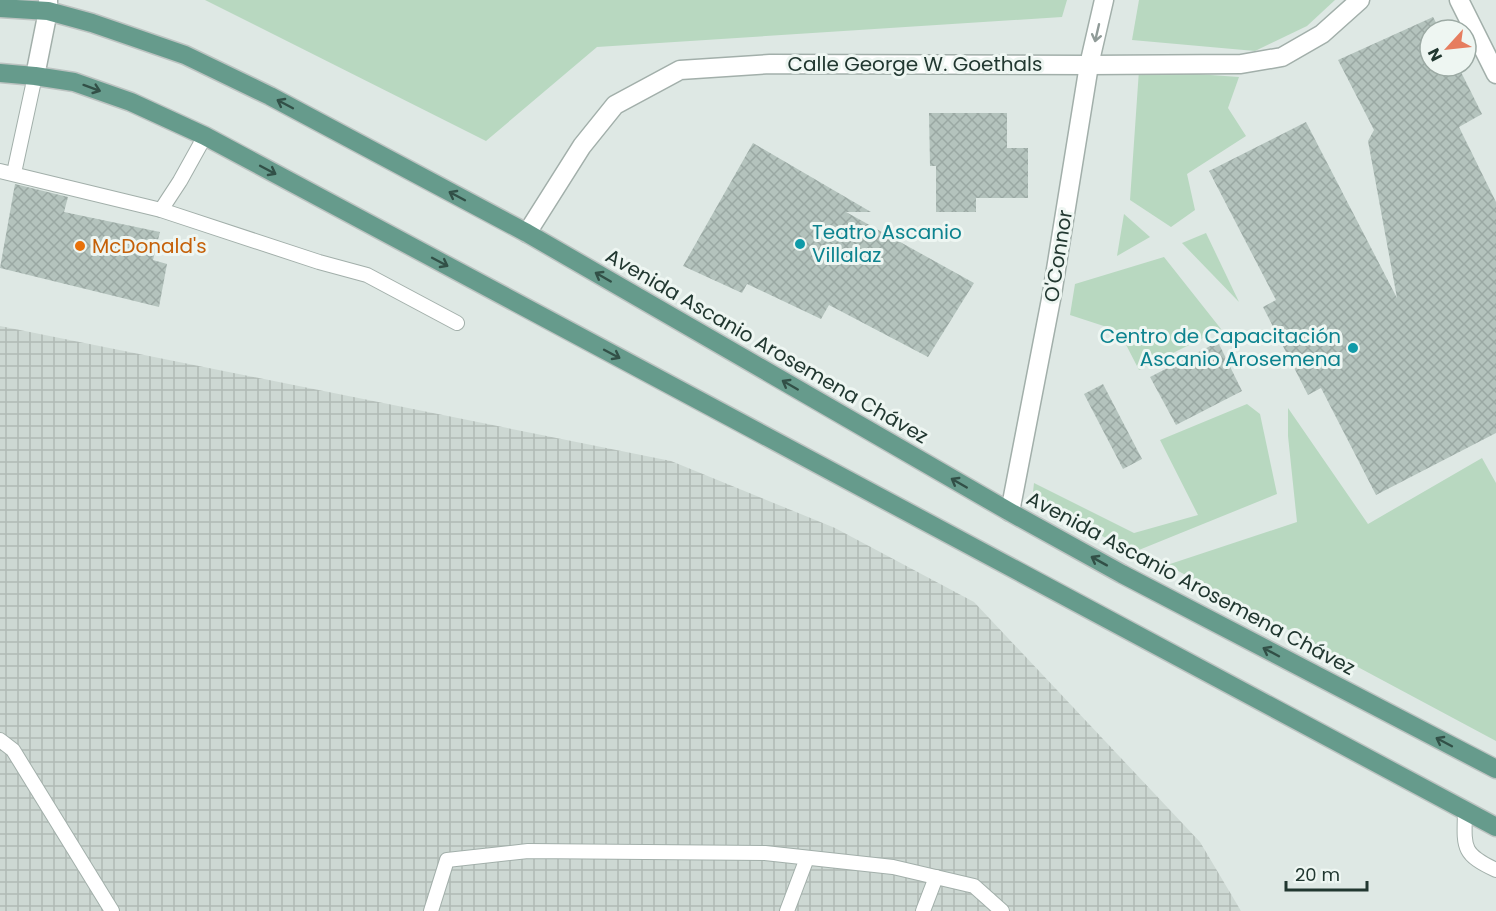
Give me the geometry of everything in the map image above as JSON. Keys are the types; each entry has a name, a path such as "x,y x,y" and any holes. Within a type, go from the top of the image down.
{"main road":[{"name":"Avenida Ascanio Arosemena Chávez","path":"0,8 48,6 185,55 231,76 527,233 1010,512 1132,579 1496,769"},
{"path":"0,73 74,82 131,102 205,136 1496,828"}],"street":[{"name":"O'Connor","path":"1010,512 1052,294 1089,65 1104,0"},
{"name":"Calle George W. Goethals","path":"527,233 582,146 615,105 680,70 770,64 1241,64 1282,57 1322,34 1353,9 1360,0"},
{"path":"1459,0 1496,74"},
{"path":"35,76 48,6"}],"lane":[{"path":"35,76 7,172 160,210 367,275 457,323"},
{"path":"160,210 180,181 205,136"},
{"path":"0,740 13,750 112,911"},
{"path":"1465,812 1465,840 1468,851 1476,860 1496,870"},
{"path":"431,911 447,860 528,851 765,853 893,867 974,886 1002,911"},
{"path":"787,911 807,858"},
{"path":"923,911 936,877"}],"shaded area":[{"path":"0,326 671,461 835,528 974,602 1200,842 1241,911 0,911"}],"green space":[{"path":"205,0 1067,0 1062,17 597,47 486,141"},
{"path":"1139,0 1335,0 1307,26 1255,51 1132,40"},
{"path":"1139,70 1239,77 1228,108 1246,136 1187,174 1195,210 1171,227 1130,200"},
{"path":"1124,214 1150,237 1117,256"},
{"path":"1206,233 1239,302 1182,243"},
{"path":"1164,257 1221,329 1139,370 1119,331 1070,315 1075,284"},
{"path":"1247,404 1260,414 1277,494 1134,552 1032,501 1034,483 1134,533 1198,515 1160,440"},
{"path":"1288,408 1368,524 1482,458 1496,483 1496,741 1167,565 1297,522 1288,436"}],"building":[{"path":"1418,24 1418,78 1464,78 1482,114 1459,127 1496,202 1496,433 1376,495 1321,388 1308,395 1263,307 1276,300 1209,171 1306,122 1397,298 1368,141 1374,130 1338,60"},
{"path":"929,113 1007,113 1007,148 1028,148 1028,198 976,198 976,212 936,212 936,166 930,166"},
{"name":"Teatro Ascanio Villalaz","path":"753,143 871,212 846,212 974,283 928,357 829,305 821,319 747,284 742,293 683,266"},
{"name":"McDonald's","path":"15,184 68,197 64,212 160,232 153,260 167,264 159,307 0,268"},
{"path":"1218,342 1242,391 1176,425 1150,377"},
{"path":"1103,384 1142,459 1123,469 1084,394"}],"place":[{"name":"Teatro Ascanio Villalaz","path":"800,244"},
{"name":"McDonald's","path":"80,246"},
{"name":"Centro de Capacitación Ascanio Arosemena","path":"1353,348"}]}
